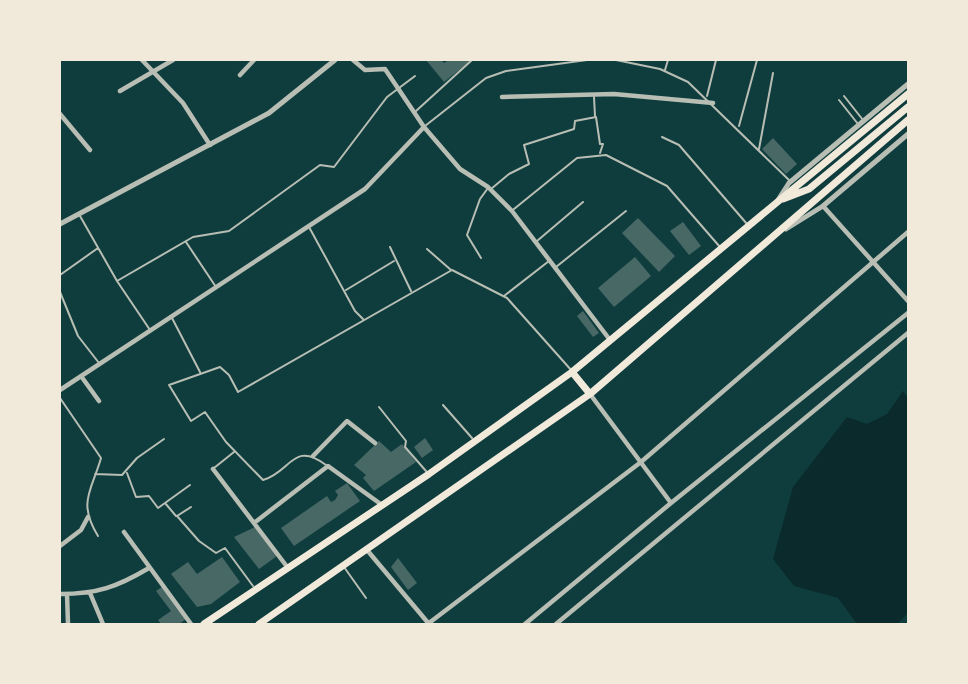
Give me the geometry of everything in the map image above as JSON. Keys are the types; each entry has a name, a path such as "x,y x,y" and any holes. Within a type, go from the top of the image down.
{"main road":[{"path":"204,625 429,474 572,372 908,94"},
{"path":"777,201 809,189 908,107"},
{"path":"259,625 590,394 908,120"},
{"path":"572,372 590,394"}],"street":[{"path":"142,60 183,103 210,145"},
{"path":"120,91 173,60"},
{"path":"240,75 254,60"},
{"path":"60,224 269,113 335,60"},
{"path":"353,60 365,70 385,69 424,127 460,169 489,188 512,211 610,341"},
{"path":"777,201 790,181 908,84"},
{"path":"502,97 594,94 713,103"},
{"path":"60,114 90,150"},
{"path":"60,125 65,120"},
{"path":"60,390 365,189 424,127"},
{"path":"780,232 823,206 908,134"},
{"path":"823,206 908,301"},
{"path":"367,550 429,624 641,462 908,232"},
{"path":"525,625 671,503 908,313"},
{"path":"556,625 908,333"},
{"path":"81,376 99,401"},
{"path":"590,394 671,503"},
{"path":"313,456 347,421 375,443"},
{"path":"254,523 328,466 382,505"},
{"path":"213,469 288,568"},
{"path":"60,546 81,530 88,517"},
{"path":"124,532 191,625"},
{"path":"60,594 118,587 149,568"},
{"path":"90,592 103,625"},
{"path":"67,594 68,625"}],"lane":[{"path":"414,113 472,60"},
{"path":"424,127 485,78 506,71 587,60"},
{"path":"616,60 665,71 688,82 713,103 790,181"},
{"path":"665,71 668,60"},
{"path":"706,97 716,60"},
{"path":"738,128 757,60"},
{"path":"759,150 773,73"},
{"path":"117,281 192,237 229,231 320,165 334,167 387,97 415,76"},
{"path":"594,94 600,144 603,144 599,155"},
{"path":"844,96 861,123"},
{"path":"839,100 861,123"},
{"path":"481,258 467,235 480,199 489,188 529,164 524,145 574,130 575,121 596,117"},
{"path":"662,137 679,145 748,225"},
{"path":"512,211 570,162 582,156 599,155 619,160 667,186 721,248"},
{"path":"536,242 583,202"},
{"path":"556,268 626,211"},
{"path":"79,214 117,281 151,331"},
{"path":"309,228 346,290 355,311 363,319"},
{"path":"186,242 216,288"},
{"path":"390,247 394,261 412,292"},
{"path":"60,275 98,248"},
{"path":"427,249 452,270 504,296 572,372"},
{"path":"504,296 550,260"},
{"path":"346,290 394,261"},
{"path":"328,466 313,456 301,455 264,481 235,452 205,412 191,421 169,385 220,368 229,375 238,392 452,270"},
{"path":"60,292 78,336 100,364"},
{"path":"172,317 200,373"},
{"path":"60,398 99,453 100,462 87,495 88,517 98,536"},
{"path":"443,405 475,442"},
{"path":"379,407 407,441 405,447 429,474"},
{"path":"127,472 137,458 164,439"},
{"path":"213,469 235,452"},
{"path":"94,474 127,472"},
{"path":"127,472 136,497 149,496 158,508 190,485"},
{"path":"165,503 199,541 216,553 225,548 256,590"},
{"path":"177,516 191,507"},
{"path":"343,566 366,598"}],"water":[{"path":"903,391 908,398 908,613 897,624 857,624 838,598 794,586 773,559 793,487 847,417 867,424 887,414"}],"building":[{"path":"426,60 441,60 444,63 449,60 472,60 444,82"},
{"path":"773,138 797,164 786,174 762,149"},
{"path":"638,218 675,256 659,272 622,233"},
{"path":"683,222 701,246 689,255 670,231"},
{"path":"635,257 651,276 614,307 598,288"},
{"path":"583,311 599,333 593,337 577,316"},
{"path":"425,438 433,450 422,458 414,447"},
{"path":"379,441 391,452 402,444 416,462 374,491 363,478 366,475 354,465"},
{"path":"347,483 360,501 294,546 281,528 327,496 331,502 335,500 338,495 335,491"},
{"path":"255,527 277,556 259,569 234,537"},
{"path":"222,557 240,582 211,604 197,607 171,574 188,562 197,574"},
{"path":"398,558 417,583 408,590 391,567"},
{"path":"163,586 186,619 179,624 161,624 158,620 171,611 156,591"}]}
